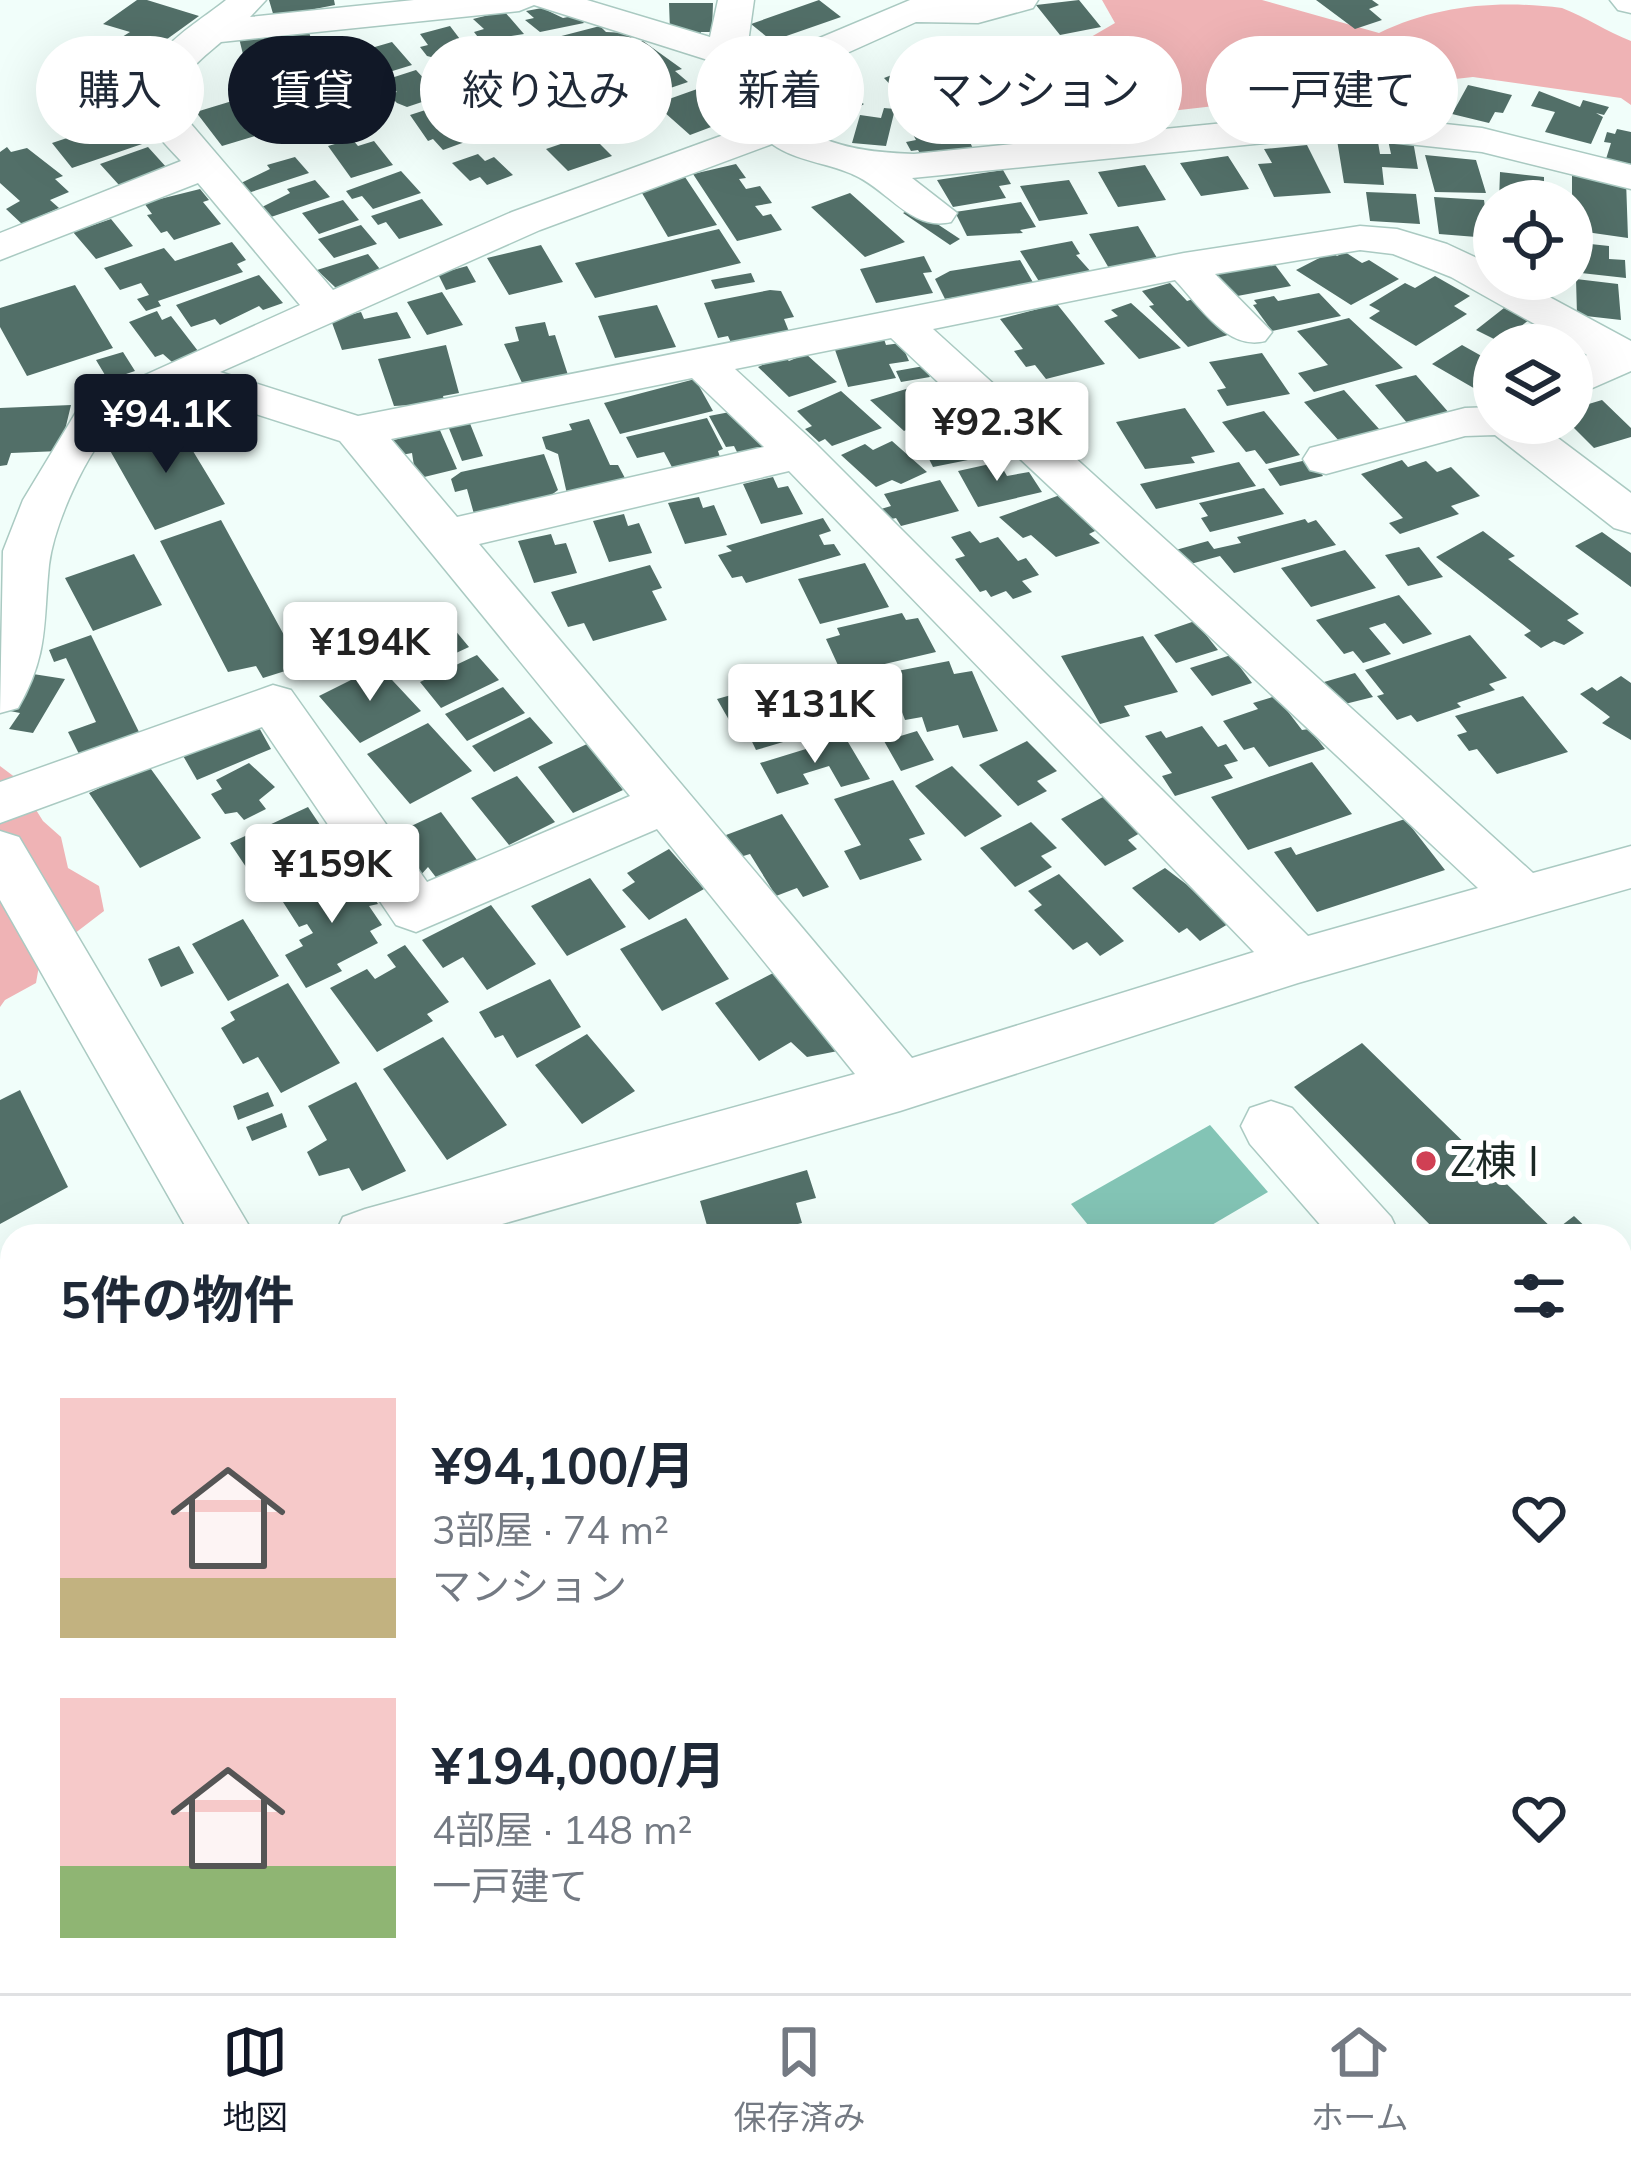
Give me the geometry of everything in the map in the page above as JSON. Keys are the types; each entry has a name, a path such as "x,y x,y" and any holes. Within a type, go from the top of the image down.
{"street":[{"path":"248,0 167,69 160,84 166,119 326,309"},
{"path":"204,33 519,0"},
{"path":"549,0 696,51"},
{"path":"733,36 736,0"},
{"path":"854,36 910,11 978,12 1019,0"},
{"path":"799,144 824,156 865,164 914,166 1334,124 1482,140 1631,177"},
{"path":"0,695 22,654 25,558 33,527 98,414 111,404 526,221 736,144"},
{"path":"865,164 937,212"},
{"path":"0,248 204,166"},
{"path":"182,374 356,431 1184,266 1337,240 1380,238 1439,255 1626,356"},
{"path":"1184,266 1250,332"},
{"path":"899,322 1524,898"},
{"path":"1593,372 1626,356"},
{"path":"700,362 799,454 1298,961"},
{"path":"1326,459 1473,422"},
{"path":"356,431 669,801 900,1086"},
{"path":"1536,444 1631,517"},
{"path":"446,536 799,454"},
{"path":"0,803 273,703 416,910 669,801"},
{"path":"0,852 217,1224"},
{"path":"408,1224 900,1086 1298,961 1631,868"},
{"path":"1271,1126 1358,1224"}],"shaded area":[{"path":"1102,0 1262,0 1379,33 1423,16 1468,7 1562,8 1631,41 1631,105 1621,98 1458,79 1458,36 1206,36 1206,107 1182,110 1182,36 1093,36 1115,23"},
{"path":"0,766 16,778 43,821 61,837 68,868 99,886 104,911 40,960 36,983 0,1007"},
{"path":"1210,1125 1268,1192 1213,1224 1087,1224 1071,1204"}],"building":[{"path":"137,0 199,16 171,36 124,36 130,32 103,24"},
{"path":"269,0 334,0 335,5 274,17"},
{"path":"819,0 841,17 786,36 766,36 751,24"},
{"path":"1079,0 1101,27 1060,35 1036,5"},
{"path":"1316,0 1372,0 1379,5 1369,9 1382,20 1355,29"},
{"path":"669,3 713,3 712,32 696,37 670,30"},
{"path":"542,8 563,18 578,15 584,23 540,32 525,20 534,18 526,11"},
{"path":"504,11 524,34 477,36 474,32 484,29 473,19"},
{"path":"450,26 458,36 421,36"},
{"path":"600,26 606,32 630,36 561,36"},
{"path":"309,32 310,36 262,36"},
{"path":"396,47 412,65 396,70"},
{"path":"672,62 682,69 675,71 688,82 672,87"},
{"path":"416,70 420,74 420,103 407,107 396,102 396,76"},
{"path":"1468,85 1512,95 1503,113 1495,112 1489,123 1458,115 1458,103"},
{"path":"696,89 696,133 690,135 672,119 672,98"},
{"path":"1539,91 1580,107 1583,100 1609,107 1604,115 1596,113 1603,117 1591,144 1545,132 1555,112 1531,106"},
{"path":"228,102 229,144 222,146 204,122 204,110"},
{"path":"888,108 886,146 863,144 864,116 881,118"},
{"path":"1617,129 1631,132 1631,164 1606,159 1611,143 1604,142 1607,132 1615,134"},
{"path":"53,144 142,144 72,168"},
{"path":"376,144 393,165 351,178 328,146"},
{"path":"561,144 600,144 612,156 568,171 546,149"},
{"path":"907,144 971,144 974,151 922,157 918,150 911,151"},
{"path":"1338,144 1378,144 1380,154 1391,154 1389,144 1414,144 1418,169 1382,167 1384,185 1344,183"},
{"path":"1307,145 1331,193 1274,197 1258,164 1272,163 1264,149"},
{"path":"7,147 11,152 27,148 63,176 55,179 69,192 50,200 59,208 22,224 6,209 20,201 0,183 0,152"},
{"path":"148,147 167,168 119,185 100,164"},
{"path":"478,154 485,161 494,157 513,175 487,185 480,177 470,181 452,163"},
{"path":"1425,155 1476,160 1482,180 1473,180 1473,193 1435,192"},
{"path":"1228,156 1249,189 1201,196 1180,163"},
{"path":"295,157 309,173 248,193 241,183 270,169 267,165"},
{"path":"736,164 746,178 739,179 746,189 760,186 772,203 755,206 763,216 771,214 782,230 737,241 693,174"},
{"path":"1145,165 1166,200 1118,207 1098,172"},
{"path":"1003,170 1011,184 999,186 1006,198 953,207 937,180"},
{"path":"401,171 421,193 373,209 362,196 352,199 346,191"},
{"path":"1500,172 1544,177 1544,180 1500,180"},
{"path":"1572,174 1626,180 1628,238 1593,233 1593,180 1572,180"},
{"path":"685,177 717,225 668,237 639,188"},
{"path":"315,180 330,197 271,217 262,207 290,193 287,189"},
{"path":"1069,180 1088,214 1039,221 1020,186"},
{"path":"200,189 209,200 203,202 221,224 174,240 167,231 161,233 147,215 152,214 144,203"},
{"path":"1366,192 1416,194 1420,224 1370,221"},
{"path":"850,193 905,242 865,257 811,207"},
{"path":"1434,197 1473,199 1473,237 1439,234"},
{"path":"422,199 443,225 399,239 386,222 378,225 371,216"},
{"path":"343,200 359,220 319,234 302,213"},
{"path":"1021,202 1036,227 1020,230 1023,233 967,236 955,212"},
{"path":"913,208 960,239 950,245 903,213"},
{"path":"111,219 133,246 96,259 73,232"},
{"path":"361,225 377,244 334,258 318,239"},
{"path":"1138,226 1160,263 1110,270 1089,234"},
{"path":"719,229 741,263 595,298 575,263"},
{"path":"1072,241 1080,254 1076,255 1092,273 1040,283 1020,251"},
{"path":"232,242 246,260 237,264 243,272 158,301 161,306 146,311 137,299 149,295 141,283 120,290 104,268 164,248 175,261"},
{"path":"1593,244 1609,246 1609,259 1625,260 1626,278 1593,274"},
{"path":"541,245 563,282 509,295 487,258"},
{"path":"1331,252 1337,256 1345,252 1362,263 1369,260 1399,279 1351,305 1296,270"},
{"path":"368,254 383,273 336,288 317,270"},
{"path":"924,256 932,272 923,273 933,293 876,303 860,269"},
{"path":"1020,260 1034,284 945,299 935,279 950,271"},
{"path":"1273,262 1291,286 1232,297 1215,273"},
{"path":"467,266 476,282 446,290 438,274"},
{"path":"751,273 755,282 715,289 711,280"},
{"path":"259,275 283,303 263,310 259,306 220,325 215,319 191,327 176,305"},
{"path":"1435,276 1470,296 1454,306 1467,314 1416,346 1369,318 1380,311 1369,305 1405,283 1415,288"},
{"path":"1593,281 1618,284 1621,320 1577,315 1577,300 1593,300"},
{"path":"1170,283 1187,301 1196,298 1231,334 1188,347 1149,306 1154,305 1142,291"},
{"path":"75,285 113,348 27,376 0,327 0,308"},
{"path":"781,291 794,317 784,319 790,334 732,345 728,336 718,338 704,303"},
{"path":"442,292 463,325 427,335 407,302"},
{"path":"1319,293 1341,316 1272,331 1253,305 1257,304 1254,300 1274,296 1278,301"},
{"path":"1131,303 1181,348 1139,359 1104,321 1118,316 1111,310"},
{"path":"1057,304 1105,364 1046,379 1035,365 1026,367 1014,351 1023,349 1000,319"},
{"path":"657,305 676,347 615,358 598,316"},
{"path":"1504,308 1529,320 1524,324 1484,324"},
{"path":"157,311 162,320 171,316 198,351 172,362 163,354 155,357 129,322"},
{"path":"361,312 364,319 397,312 411,338 342,350 331,320"},
{"path":"1349,318 1403,368 1314,392 1298,373 1328,365 1297,331"},
{"path":"545,322 549,336 555,335 568,375 523,385 504,344 519,341 515,327"},
{"path":"884,339 886,345 901,343 909,361 889,364 896,378 848,387 834,347"},
{"path":"446,345 459,393 443,396 445,403 394,406 378,359"},
{"path":"1462,345 1473,351 1473,388 1432,364"},
{"path":"123,352 135,371 108,380 96,360"},
{"path":"1262,353 1290,394 1227,406 1217,390 1226,388 1209,362"},
{"path":"806,354 837,382 789,397 758,367 783,356 789,361"},
{"path":"924,366 930,377 901,382 896,371"},
{"path":"1416,375 1450,414 1408,424 1375,385"},
{"path":"695,379 713,411 620,434 604,403"},
{"path":"929,382 957,407 904,431 870,400"},
{"path":"1344,390 1380,430 1340,442 1304,402"},
{"path":"841,391 882,428 832,446 805,429 812,426 797,411"},
{"path":"1602,400 1631,428 1631,437 1594,448 1590,444 1593,403"},
{"path":"71,405 60,451 11,453 7,465 0,466 0,408"},
{"path":"1185,408 1215,452 1191,457 1195,463 1145,469 1116,422"},
{"path":"1264,411 1300,455 1266,464 1255,450 1246,452 1222,422"},
{"path":"730,412 759,439 763,449 738,454 734,446 726,447 709,416"},
{"path":"707,418 723,449 718,451 721,460 674,471 664,452 637,458 626,437"},
{"path":"589,419 610,465 618,465 626,480 567,494 558,454 546,449 542,437 572,430 569,424"},
{"path":"469,421 483,456 462,461 448,426"},
{"path":"176,423 225,504 155,530 108,447"},
{"path":"966,423 983,457 933,467 916,433"},
{"path":"439,428 457,469 416,479 412,453 396,456 390,441"},
{"path":"892,441 927,472 901,484 892,480 876,487 841,455 865,444 873,450"},
{"path":"544,454 558,490 550,496 474,514 467,489 455,492 451,479 461,472"},
{"path":"1311,459 1323,476 1280,486 1268,469"},
{"path":"1402,460 1408,467 1426,461 1437,472 1451,467 1480,496 1451,506 1459,514 1400,534 1389,523 1403,518 1361,474"},
{"path":"999,462 1007,476 1029,472 1042,492 978,507 958,471"},
{"path":"1239,462 1256,486 1156,509 1140,484"},
{"path":"773,477 778,488 788,486 803,514 761,524 743,484"},
{"path":"940,480 959,511 901,526 896,518 887,520 881,509 891,506 884,494"},
{"path":"1264,488 1284,514 1210,532 1201,518 1208,516 1199,503"},
{"path":"1060,495 1099,529 1089,534 1100,543 1056,557 1031,535 1023,538 999,517"},
{"path":"699,497 703,508 714,505 727,535 685,544 668,503"},
{"path":"624,514 628,526 639,523 652,553 609,562 593,521"},
{"path":"823,518 831,531 819,535 824,545 834,544 841,555 746,583 742,576 732,578 718,555 732,551 726,546"},
{"path":"1305,519 1308,523 1316,520 1336,545 1234,573 1220,556 1183,566 1172,551 1208,541 1214,549 1241,543 1237,537"},
{"path":"221,520 301,666 263,678 256,666 228,672 160,541"},
{"path":"970,531 980,543 998,537 1018,561 1026,558 1039,575 1022,581 1032,592 1013,599 1006,591 991,597 986,590 980,592 955,559 965,556 951,537"},
{"path":"1483,531 1515,556 1508,559 1579,614 1567,620 1584,633 1564,645 1554,641 1541,648 1524,635 1531,631 1436,557"},
{"path":"1602,532 1631,553 1631,587 1575,546"},
{"path":"551,534 555,545 566,543 577,573 534,583 518,541"},
{"path":"1419,547 1443,577 1408,586 1385,555"},
{"path":"1345,550 1376,588 1311,607 1281,568"},
{"path":"134,554 162,605 93,631 65,578"},
{"path":"865,563 889,607 820,624 798,579"},
{"path":"650,565 662,588 652,591 667,620 593,641 584,623 568,627 551,592"},
{"path":"1399,595 1432,634 1403,644 1385,623 1369,628 1391,654 1363,663 1353,651 1344,654 1316,620"},
{"path":"902,613 906,620 918,618 936,652 842,674 826,639 840,635 837,628"},
{"path":"1195,621 1218,650 1176,663 1154,635"},
{"path":"449,623 469,647 413,673 392,648"},
{"path":"91,635 140,734 80,756 68,732 96,722 66,658 54,662 49,650"},
{"path":"1470,635 1507,678 1489,684 1495,690 1457,703 1461,707 1417,722 1411,715 1397,720 1377,696 1384,694 1365,670"},
{"path":"1143,636 1178,692 1124,706 1130,716 1100,724 1061,656"},
{"path":"477,655 499,680 441,708 420,682"},
{"path":"1231,655 1252,683 1212,696 1190,668"},
{"path":"949,661 954,674 972,671 998,731 963,738 958,725 927,732 922,717 905,720 887,673"},
{"path":"379,666 421,711 360,743 319,696"},
{"path":"1355,673 1373,697 1341,705 1324,682"},
{"path":"33,674 65,679 33,733 9,729 20,713 10,711"},
{"path":"1621,676 1631,683 1631,740 1602,723 1610,717 1580,694 1592,687 1597,691"},
{"path":"788,679 817,732 756,750 740,717 729,720 717,699"},
{"path":"503,687 525,713 467,741 445,714"},
{"path":"1276,696 1302,730 1309,729 1325,749 1269,767 1254,747 1244,750 1223,721 1258,709 1253,703"},
{"path":"1523,696 1568,752 1497,774 1477,749 1469,751 1457,735 1467,732 1455,716"},
{"path":"530,717 553,743 494,772 472,746"},
{"path":"428,723 472,771 410,804 367,754"},
{"path":"257,724 271,749 197,780 182,754"},
{"path":"1202,726 1218,747 1226,744 1238,761 1224,765 1233,778 1175,796 1162,776 1172,773 1145,736 1161,731 1166,738"},
{"path":"917,731 934,760 901,771 884,741"},
{"path":"845,737 870,779 841,787 829,766 803,774 809,784 777,794 760,763"},
{"path":"1027,741 1057,771 1037,781 1047,791 1018,806 979,765"},
{"path":"587,744 623,790 573,813 538,767"},
{"path":"1312,762 1352,814 1248,850 1211,797"},
{"path":"249,763 275,787 259,800 266,809 244,820 237,812 225,814 211,794 222,789 216,780"},
{"path":"148,765 201,838 140,868 89,793"},
{"path":"952,766 1002,816 965,837 915,786"},
{"path":"517,776 555,822 509,845 471,798"},
{"path":"893,780 925,834 909,839 922,860 860,880 844,851 861,845 834,799"},
{"path":"1103,797 1140,833 1128,840 1137,849 1105,866 1061,819"},
{"path":"308,807 332,843 308,855 319,873 266,897 230,843"},
{"path":"441,812 477,860 438,880 428,867 419,877 390,836"},
{"path":"782,814 829,887 803,897 797,888 776,896 750,854 740,857 726,835"},
{"path":"1405,819 1445,870 1317,912 1274,852 1291,847 1296,855"},
{"path":"1031,822 1057,848 1041,856 1052,867 1015,887 980,848"},
{"path":"669,849 704,889 649,920 622,890 635,882 627,873"},
{"path":"354,868 378,904 369,906 382,925 370,931 378,943 337,964 342,971 306,988 285,955 303,946 299,940 313,933 307,924 299,927 283,902"},
{"path":"1165,868 1228,924 1200,941 1187,928 1179,933 1132,888"},
{"path":"1059,874 1124,941 1100,956 1087,942 1073,950 1034,910 1042,905 1028,891"},
{"path":"590,878 626,927 567,956 531,906"},
{"path":"491,905 536,964 487,990 463,957 443,968 422,940"},
{"path":"686,918 729,979 662,1011 620,949"},
{"path":"243,919 279,976 228,1001 192,944"},
{"path":"405,945 449,1002 427,1014 433,1021 377,1052 330,988 367,969 375,979 396,967 387,955"},
{"path":"179,946 194,973 161,987 148,959"},
{"path":"777,971 838,1051 807,1057 791,1042 759,1061 715,1003"},
{"path":"550,979 581,1027 517,1058 503,1035 495,1038 479,1012"},
{"path":"288,983 340,1063 281,1093 258,1057 243,1064 221,1028 235,1020 230,1012"},
{"path":"587,1034 635,1091 582,1124 535,1065"},
{"path":"443,1037 507,1125 447,1160 383,1069"},
{"name":"Z棟 I","path":"1362,1043 1548,1224 1429,1224 1294,1087"},
{"path":"356,1082 406,1171 362,1191 349,1168 319,1176 307,1152 327,1140 308,1106"},
{"path":"20,1090 68,1187 0,1224 0,1100"},
{"path":"268,1092 274,1106 238,1120 233,1106"},
{"path":"282,1113 287,1127 252,1141 246,1127"},
{"path":"807,1170 816,1198 796,1203 802,1223 798,1224 707,1224 700,1201"}],"place":[{"name":"Z棟 I","path":"1426,1161"}]}
